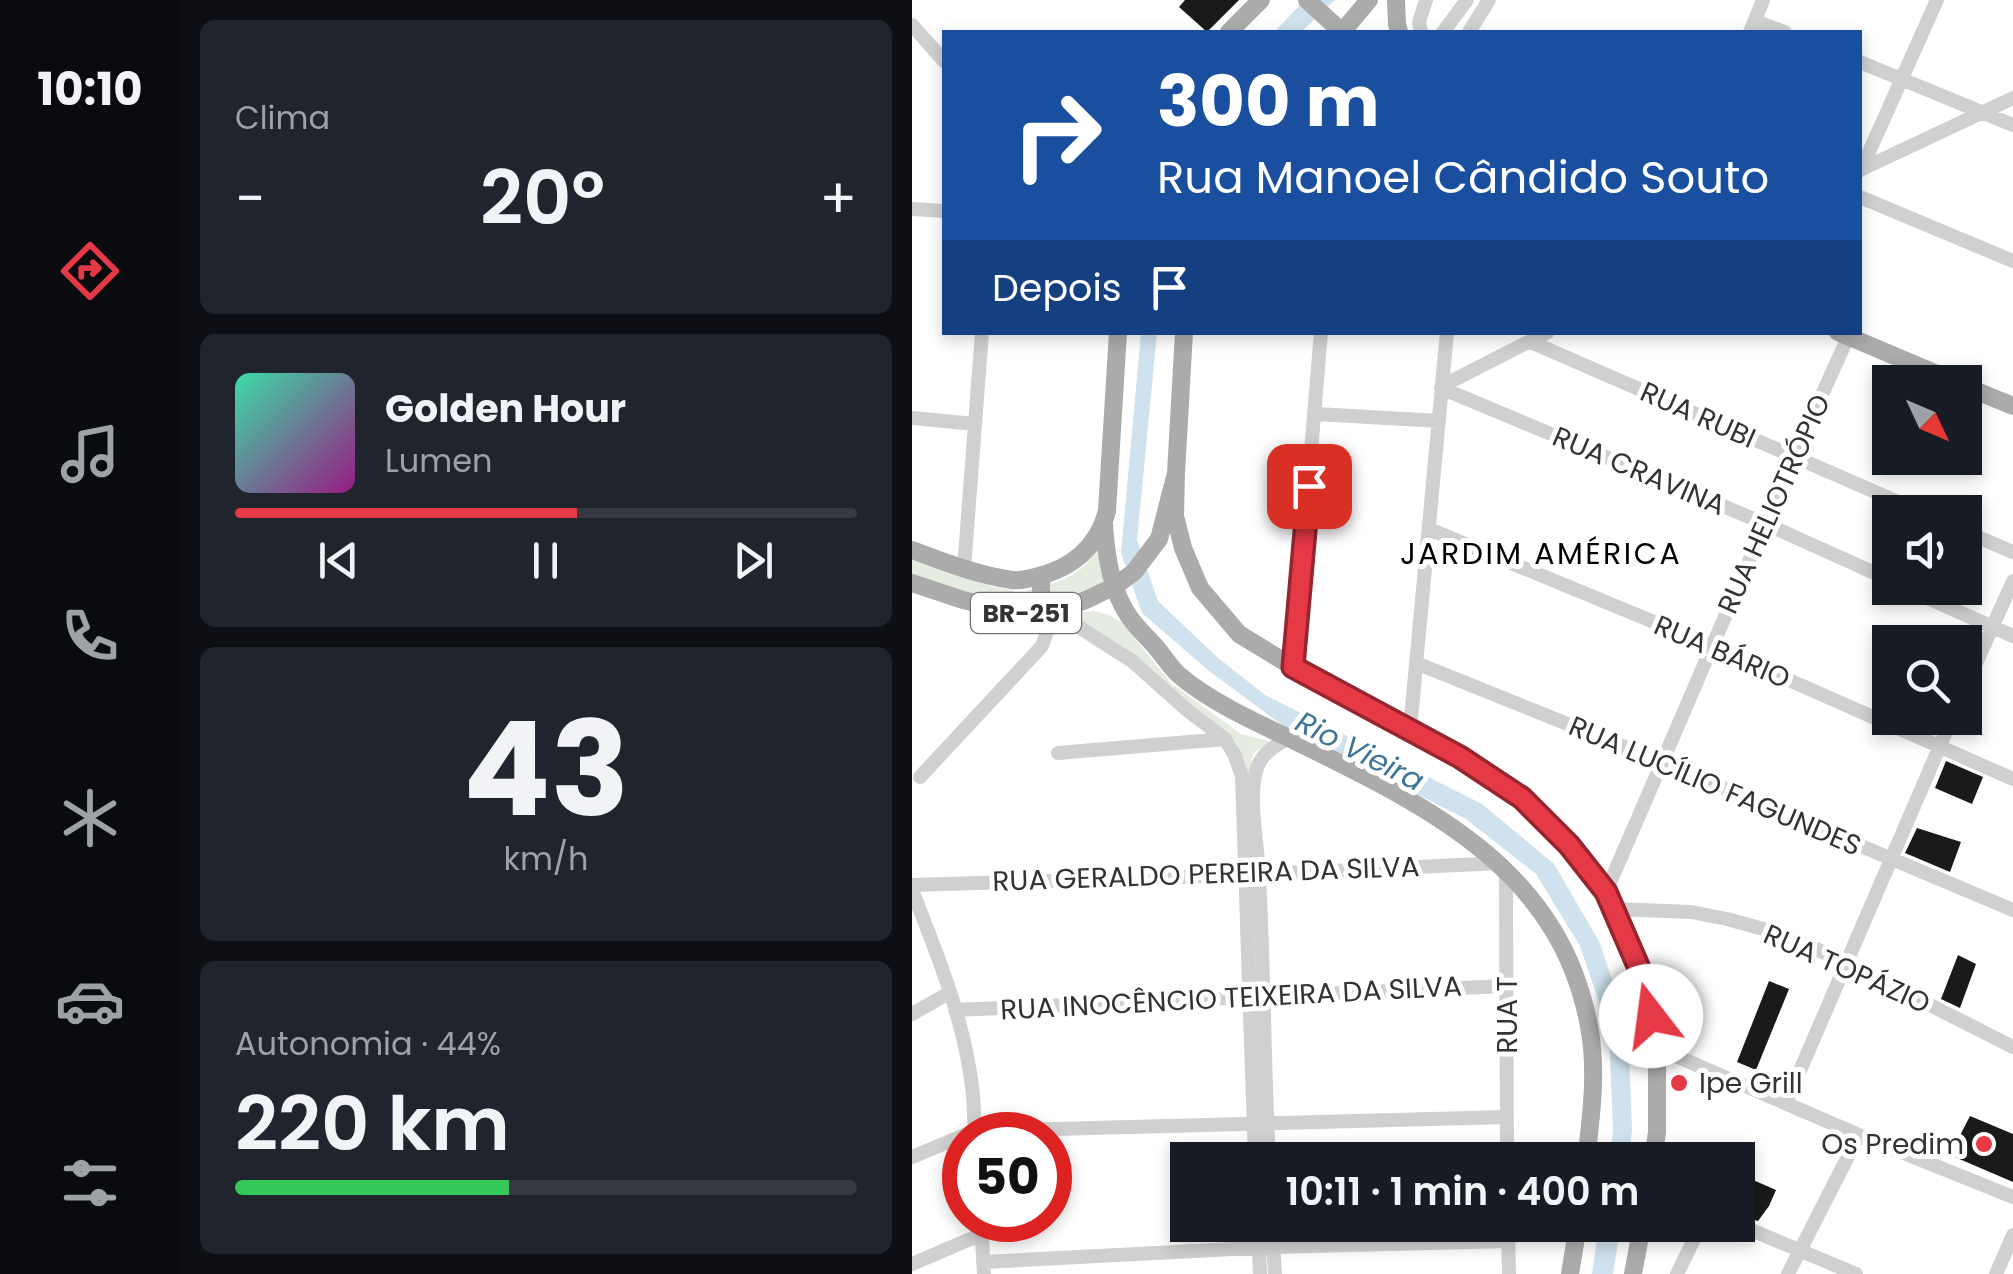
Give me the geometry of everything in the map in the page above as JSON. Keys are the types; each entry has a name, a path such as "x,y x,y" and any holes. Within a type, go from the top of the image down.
{"main road":[{"path":"1232,30 1261,0"},
{"path":"1308,0 1338,29 1370,0"},
{"path":"1396,0 1398,30"},
{"path":"1118,335 1104,524 1107,561 1128,616 1180,675 1222,703 1373,780 1460,831 1503,866 1544,916 1580,990 1591,1034 1593,1099 1588,1142"},
{"name":"BR-251","path":"912,583 964,600 1034,614 1086,600 1134,572 1158,538 1176,473 1184,335"},
{"path":"1843,335 1915,365"},
{"path":"1982,394 2012,406"},
{"path":"1176,473 1175,516 1183,548 1200,588 1240,634 1460,757 1522,798 1569,845 1611,901 1645,982 1658,1048 1656,1142"},
{"name":"BR-251","path":"912,550 964,569 1016,581 1042,576 1070,564 1086,552 1104,524"},
{"path":"1042,576 1042,598 1054,611"},
{"path":"1016,581 1023,600 1016,612"},
{"path":"1086,600 1128,616"},
{"path":"1570,1274 1575,1242"},
{"path":"1633,1274 1639,1242"}],"street":[{"path":"1421,30 1426,0"},
{"path":"1445,30 1469,0 1485,7 1469,30"},
{"path":"1753,27 1764,0"},
{"path":"1862,166 1937,0"},
{"path":"912,26 942,59"},
{"path":"1862,63 2012,124"},
{"path":"1862,169 2012,98"},
{"path":"1862,198 2012,261"},
{"path":"912,209 942,211"},
{"path":"964,569 982,335"},
{"path":"1293,667 1321,335"},
{"path":"1410,728 1447,335"},
{"path":"1442,387 1543,335"},
{"name":"RUA HELIOTRÓPIO","path":"1611,901 1662,762 1843,335"},
{"name":"RUA RUBI","path":"1531,342 1882,495"},
{"name":"RUA CRAVINA","path":"1442,387 1872,572"},
{"path":"1316,414 1439,421"},
{"path":"912,418 975,424"},
{"name":"RUA BÁRIO","path":"1429,529 1712,646 2012,779"},
{"path":"1982,539 2012,552"},
{"path":"1982,650 2012,582"},
{"path":"1943,605 2012,636"},
{"path":"920,777 1042,646 1054,611 1132,661 1226,740 1242,776 1253,875"},
{"name":"RUA LUCÍLIO FAGUNDES","path":"1416,662 2012,910"},
{"path":"1786,1103 1944,735"},
{"path":"1258,1142 1254,776 1265,754 1289,738"},
{"path":"1058,753 1226,740"},
{"name":"RUA GERALDO PEREIRA DA SILVA","path":"912,887 1503,866"},
{"name":"RUA T","path":"1503,866 1508,1142"},
{"path":"912,887 955,1010 973,1112"},
{"name":"RUA TOPÁZIO","path":"1611,901 1728,918 1785,936 1848,963 2012,1047"},
{"name":"RUA INOCÊNCIO TEIXEIRA DA SILVA","path":"955,1010 1506,986"},
{"path":"912,1014 949,992"},
{"path":"1658,1048 1859,1136 2012,1196"},
{"path":"1072,1130 1507,1116"},
{"path":"1260,1124 1264,1142"},
{"path":"1788,1274 1859,1136"},
{"path":"912,1157 942,1145"},
{"path":"1755,1232 1856,1274"},
{"path":"1996,1274 2012,1235"},
{"path":"912,1264 953,1242"},
{"path":"982,1242 983,1268 1266,1248 1508,1242 1509,1274"},
{"path":"1264,1242 1275,1274"},
{"path":"1260,1274 1268,1242"},
{"path":"1677,1274 1692,1242"}],"shaded area":[{"path":"1095,552 1106,582 1074,598 1030,608 1027,590 1073,574"},
{"path":"912,560 1013,590 1017,600 1009,604 937,584 912,574"},
{"path":"1094,611 1121,622 1171,683 1241,734 1271,742 1253,753 1248,785 1246,764 1234,740 1191,709 1125,649 1079,620 1083,612"}],"water":[{"path":"1305,0 1335,0 1303,30 1276,30"},
{"name":"Rio Vieira","path":"1141,335 1157,335 1137,540 1158,601 1217,657 1265,695 1482,804 1554,864 1600,943 1628,1029 1631,1142 1612,1142 1609,1031 1580,946 1536,874 1466,819 1282,725 1209,671 1142,613 1121,553"},
{"path":"1597,1242 1618,1242 1613,1274 1592,1274"}],"building":[{"path":"1185,0 1239,0 1209,30 1179,7"},
{"path":"1946,761 1983,777 1972,804 1935,788"},
{"path":"1917,828 1961,842 1950,872 1905,853"},
{"path":"1958,955 1976,964 1960,1008 1941,999"},
{"path":"1769,981 1789,989 1756,1070 1737,1062"},
{"name":"Os Predim","path":"1970,1116 2013,1134 2013,1182 1950,1155"},
{"path":"1755,1181 1776,1190 1758,1221 1755,1220"}],"place":[{"name":"Ipe Grill","path":"1679,1083"},
{"name":"Os Predim","path":"1984,1144"}],"district":[{"name":"JARDIM AMÉRICA","path":"1541,553"}],"route":[{"path":"1309,486 1293,667 1410,728 1522,798 1569,845 1606,892 1645,982 1651,1016"}]}
